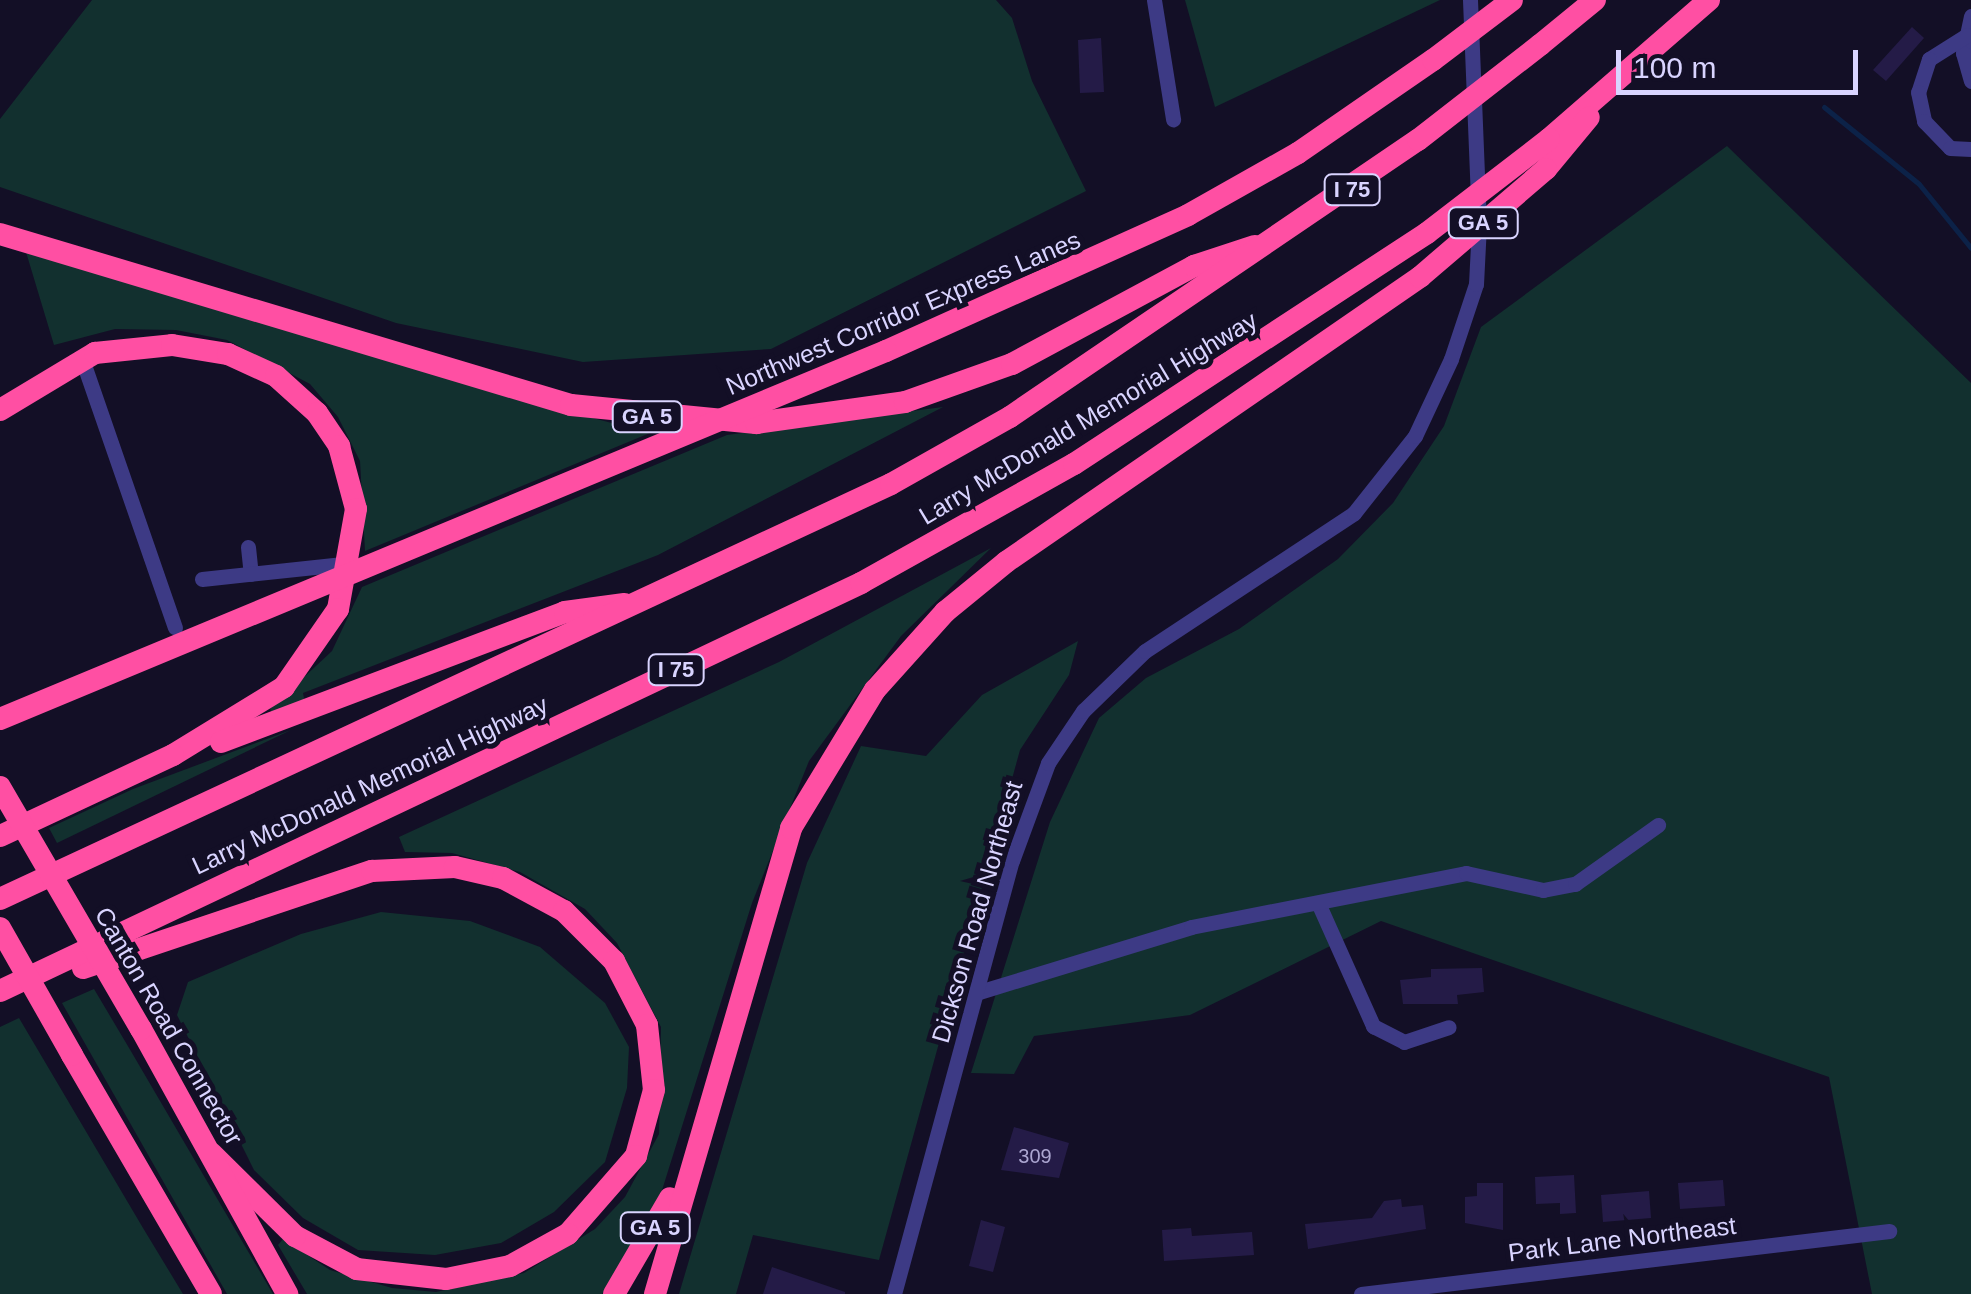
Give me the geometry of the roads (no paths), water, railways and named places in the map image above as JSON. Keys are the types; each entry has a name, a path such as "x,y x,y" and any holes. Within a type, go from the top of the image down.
{"highway":[{"name":"Northwest Corridor Express Lanes","path":"0,719 886,351 1188,214 1298,153 1512,0"},
{"name":"Larry McDonald Memorial Highway","path":"0,899 652,600 892,484 1010,416 1282,237 1418,140 1595,0"},
{"name":"Larry McDonald Memorial Highway","path":"0,991 861,583 1074,464 1427,233 1549,139 1709,0"},
{"name":"GA 5","path":"614,1294 690,1158 791,828 875,690 945,612 1006,562 1420,277 1546,169 1608,89"},
{"name":"GA 5","path":"0,234 557,402 668,420 756,422 905,402 1012,364 1194,266 1282,237"},
{"path":"0,410 82,359 172,345 228,354 276,376 339,446 356,508 352,563 323,639 284,687 139,772"},
{"path":"0,836 139,772 566,612 652,600"},
{"name":"Canton Road Connector","path":"0,788 212,1154 288,1294"},
{"path":"0,999 341,879 430,864 503,878 564,911 614,960 647,1024 654,1090 636,1156 595,1211 510,1266 446,1280 357,1269 295,1236 212,1154"},
{"path":"0,928 211,1294"},
{"path":"0,952 54,1022"},
{"path":"655,1294 690,1158"}],"street":[{"path":"1154,0 1173,119"},
{"name":"Dickson Road Northeast","path":"894,1294 1027,813 1082,711 1145,652 1354,514 1414,436 1476,284 1470,0"},
{"path":"1971,16 1967,35 1971,81"},
{"path":"1967,35 1929,59 1918,92 1924,121 1950,148 1971,149"},
{"path":"82,359 175,628"},
{"path":"248,547 251,574"},
{"path":"202,579 352,563"},
{"path":"979,992 1192,927 1466,873 1543,890 1575,884 1658,824"},
{"path":"1319,905 1373,1026 1404,1042 1449,1027"},
{"name":"Park Lane Northeast","path":"1361,1294 1889,1231"}],"waterway":[{"path":"1824,107 1919,184 1971,248"}]}
